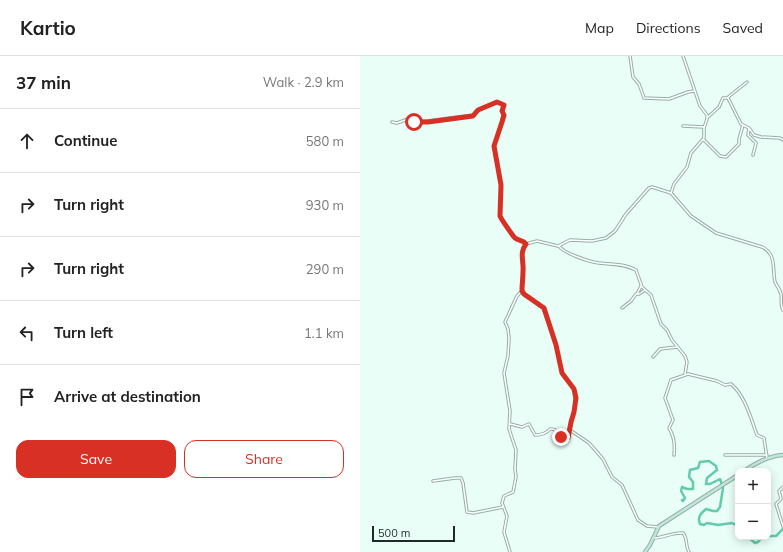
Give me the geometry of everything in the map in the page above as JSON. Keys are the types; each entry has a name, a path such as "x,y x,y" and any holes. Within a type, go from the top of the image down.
{"main road":[{"path":"749,468 767,457 783,455"},
{"path":"645,552 650,545 658,527 735,477"}],"street":[{"path":"630,56 632,77 639,84 644,98 670,99 694,91"},
{"path":"684,56 694,91 701,109 708,118"},
{"path":"671,194 674,184 687,167 691,153 703,139 704,127 708,118 719,107 722,100 727,98 748,82"},
{"path":"727,98 743,125 749,128 757,136 779,138 783,140"},
{"path":"392,122 397,123 408,119 414,122 428,122 473,116 476,111 494,103 497,102 504,104 502,122 494,146 501,185 500,216 501,220 508,226 512,235 516,239 524,241 526,244"},
{"path":"703,139 720,156 726,157 739,144 743,125"},
{"path":"683,126 704,127"},
{"path":"749,128 748,135 756,143 753,155"},
{"path":"559,246 570,240 598,241 610,236 650,187 671,194 691,216 716,232 762,247 768,251 773,260 775,280 780,293 783,310"},
{"path":"510,552 504,532 507,515 503,508 502,498 513,492 516,482 516,450 509,429 509,399 504,373 508,356 508,329 505,322 517,296 522,291 524,271 522,252 526,244 537,241 559,246 564,251 594,262 633,268 637,272 641,286 652,295 661,324 667,330 677,347 684,354 686,359 686,374"},
{"path":"622,308 631,302 641,286"},
{"path":"637,294 645,290"},
{"path":"510,424 522,426 529,424 535,435 541,435 552,429 556,430 561,437 566,440 576,404 574,389 562,373 556,345 544,308 522,291"},
{"path":"653,357 654,354 660,350 677,347"},
{"path":"674,456 674,442 669,428 673,420 665,396 671,380 686,374 711,379 725,385 731,384 737,389 752,419 757,435 764,438 767,457 724,455"},
{"path":"570,430 589,442 603,459 612,476 621,484 638,520 648,526 658,527"},
{"path":"433,481 461,478 467,512 473,513 503,508"},
{"path":"783,487 780,490 781,499 776,504 783,525"},
{"path":"653,538 683,533 685,535 687,549 689,552"}],"waterway":[{"path":"682,500 683,501 685,498 681,491 682,487 693,489 693,482 689,477 690,470 698,468 700,462 709,461 716,466 717,470 707,478 706,484 710,484 720,479 723,488 720,507 717,511 706,509 699,517 699,522 700,524 704,525 707,523 718,525 732,523 735,524"},
{"path":"771,536 776,536 783,529"},
{"path":"752,540 755,543 760,540"}],"route":[{"path":"414,122 428,122 448,118 473,116 476,111 494,103 497,102 504,105 502,111 504,115 494,146 501,185 500,216 501,220 508,226 512,235 516,239 524,241 526,244 522,252 524,271 522,291 544,308 558,351 562,373 572,385 575,392 576,404 568,438 566,440 561,437"}]}
